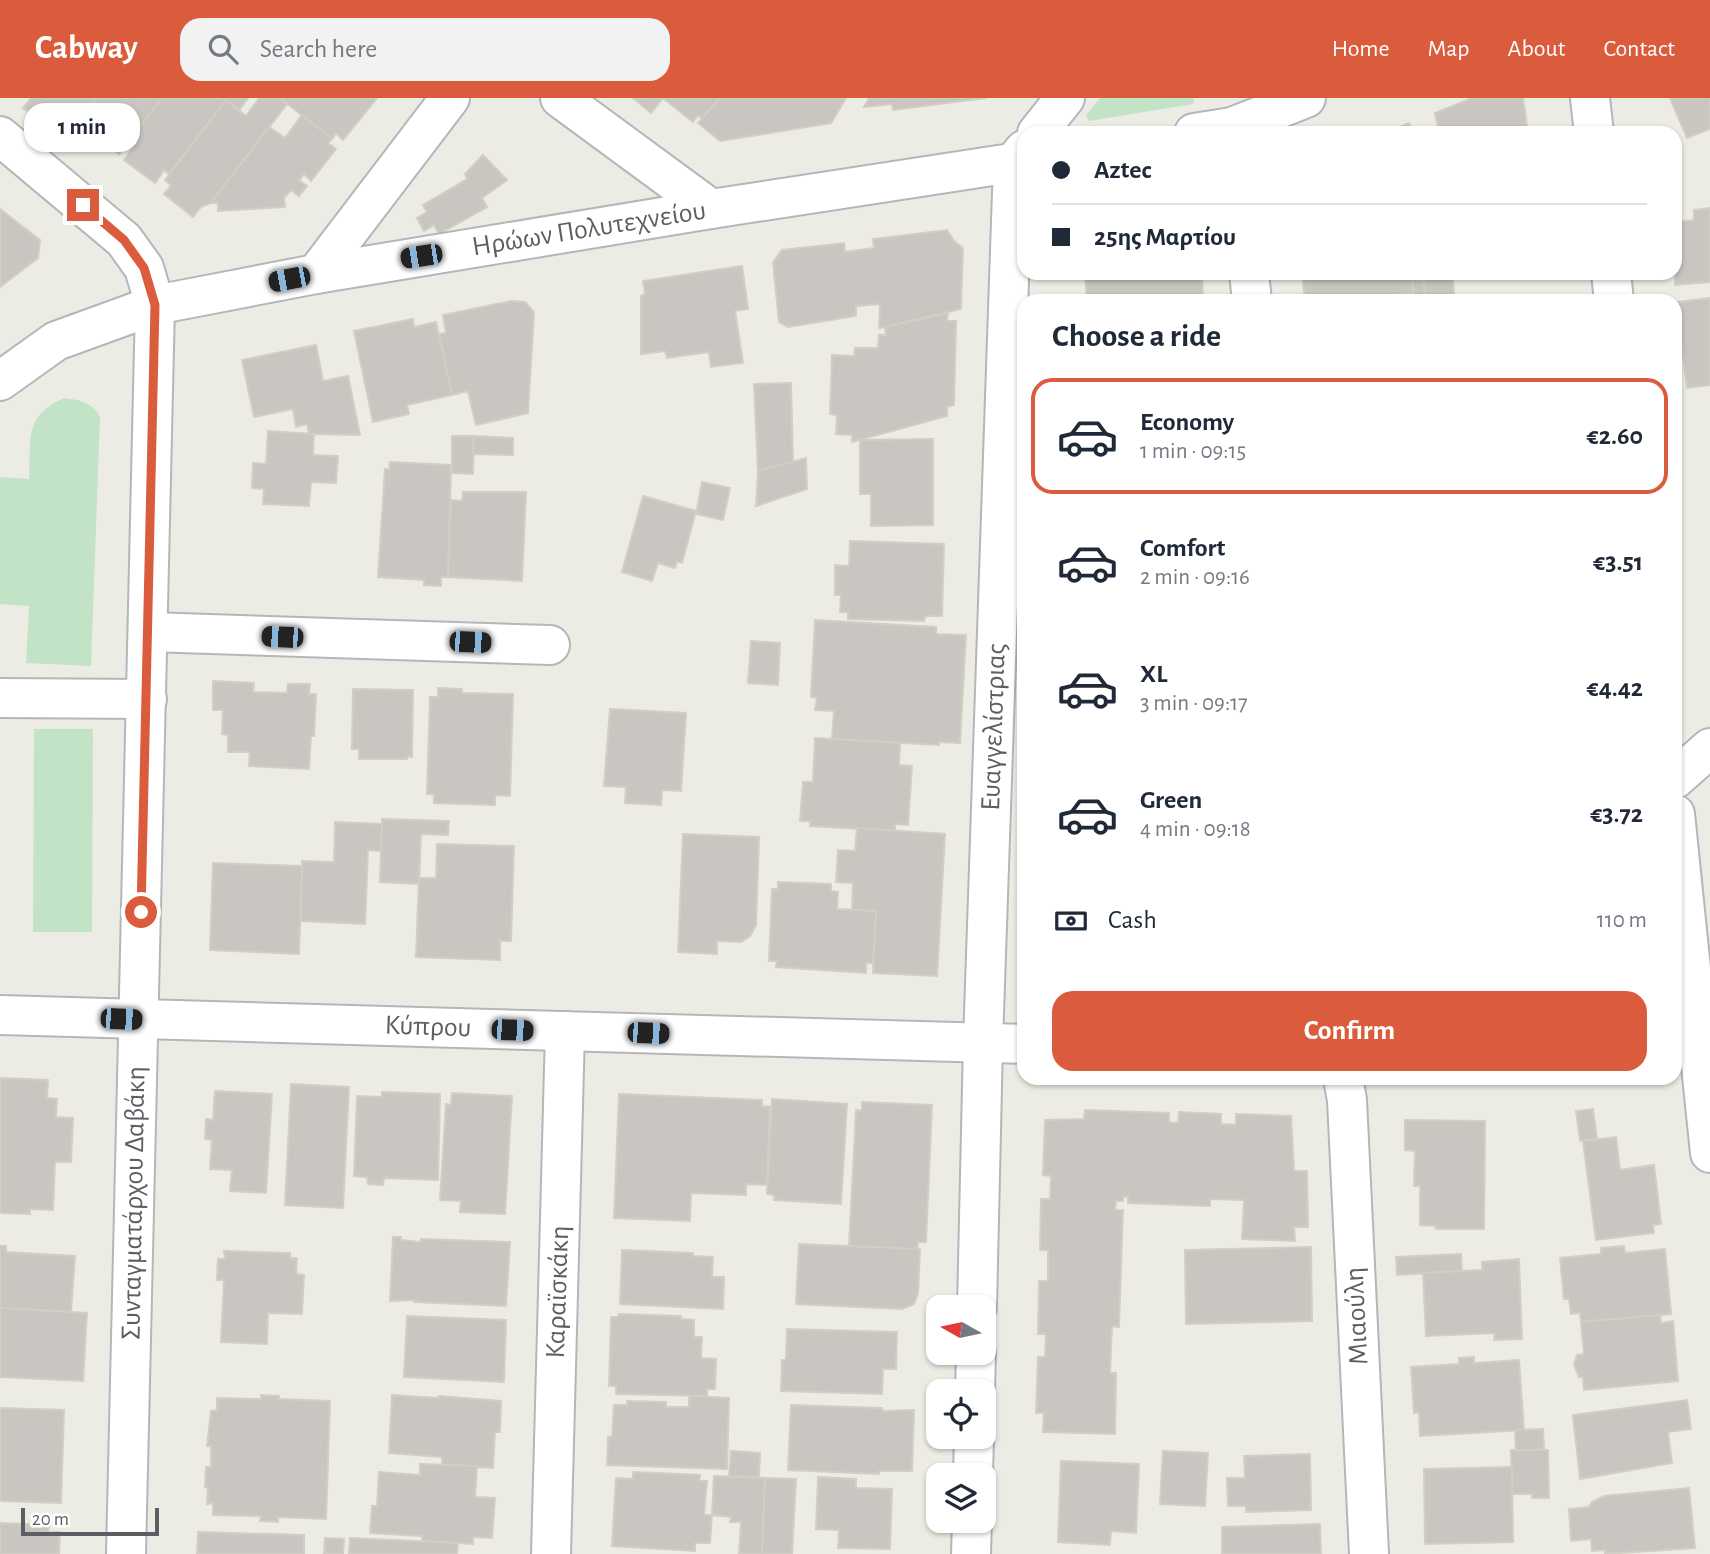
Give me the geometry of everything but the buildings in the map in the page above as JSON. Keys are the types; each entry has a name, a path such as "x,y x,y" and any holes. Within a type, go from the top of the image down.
{"street":[{"path":"316,274 450,98"},
{"path":"560,98 710,209"},
{"path":"1043,126 1065,98"},
{"path":"1212,126 1306,98"},
{"path":"1590,98 1593,126"},
{"name":"Συνταγματάρχου Δαβάκη","path":"0,136 124,240 144,268 155,305 126,1554"},
{"name":"Ηρώων Πολυτεχνείου","path":"0,381 56,341 155,305 316,274 1017,158"},
{"name":"Ευαγγελίστριας","path":"977,1295 983,1043 1017,230"},
{"path":"149,632 550,645"},
{"path":"0,698 147,699"},
{"path":"1682,773 1710,748"},
{"path":"1682,958 1687,1060 1710,1153"},
{"name":"Κύπρου","path":"0,1015 1017,1044"},
{"name":"Καραϊσκάκη","path":"551,1554 565,1031"},
{"name":"Μιαούλη","path":"1344,1085 1368,1554"},
{"path":"971,1554 972,1533"}],"green space":[{"path":"1100,98 1194,98 1193,104 1089,121 1086,115"},
{"path":"64,398 85,402 100,416 91,666 26,663 29,606 0,604 0,477 29,479 30,441 35,422 41,413"},
{"path":"34,729 93,729 92,932 33,932"}],"route":[{"path":"83,205 124,240 144,268 155,305 141,912"}]}
